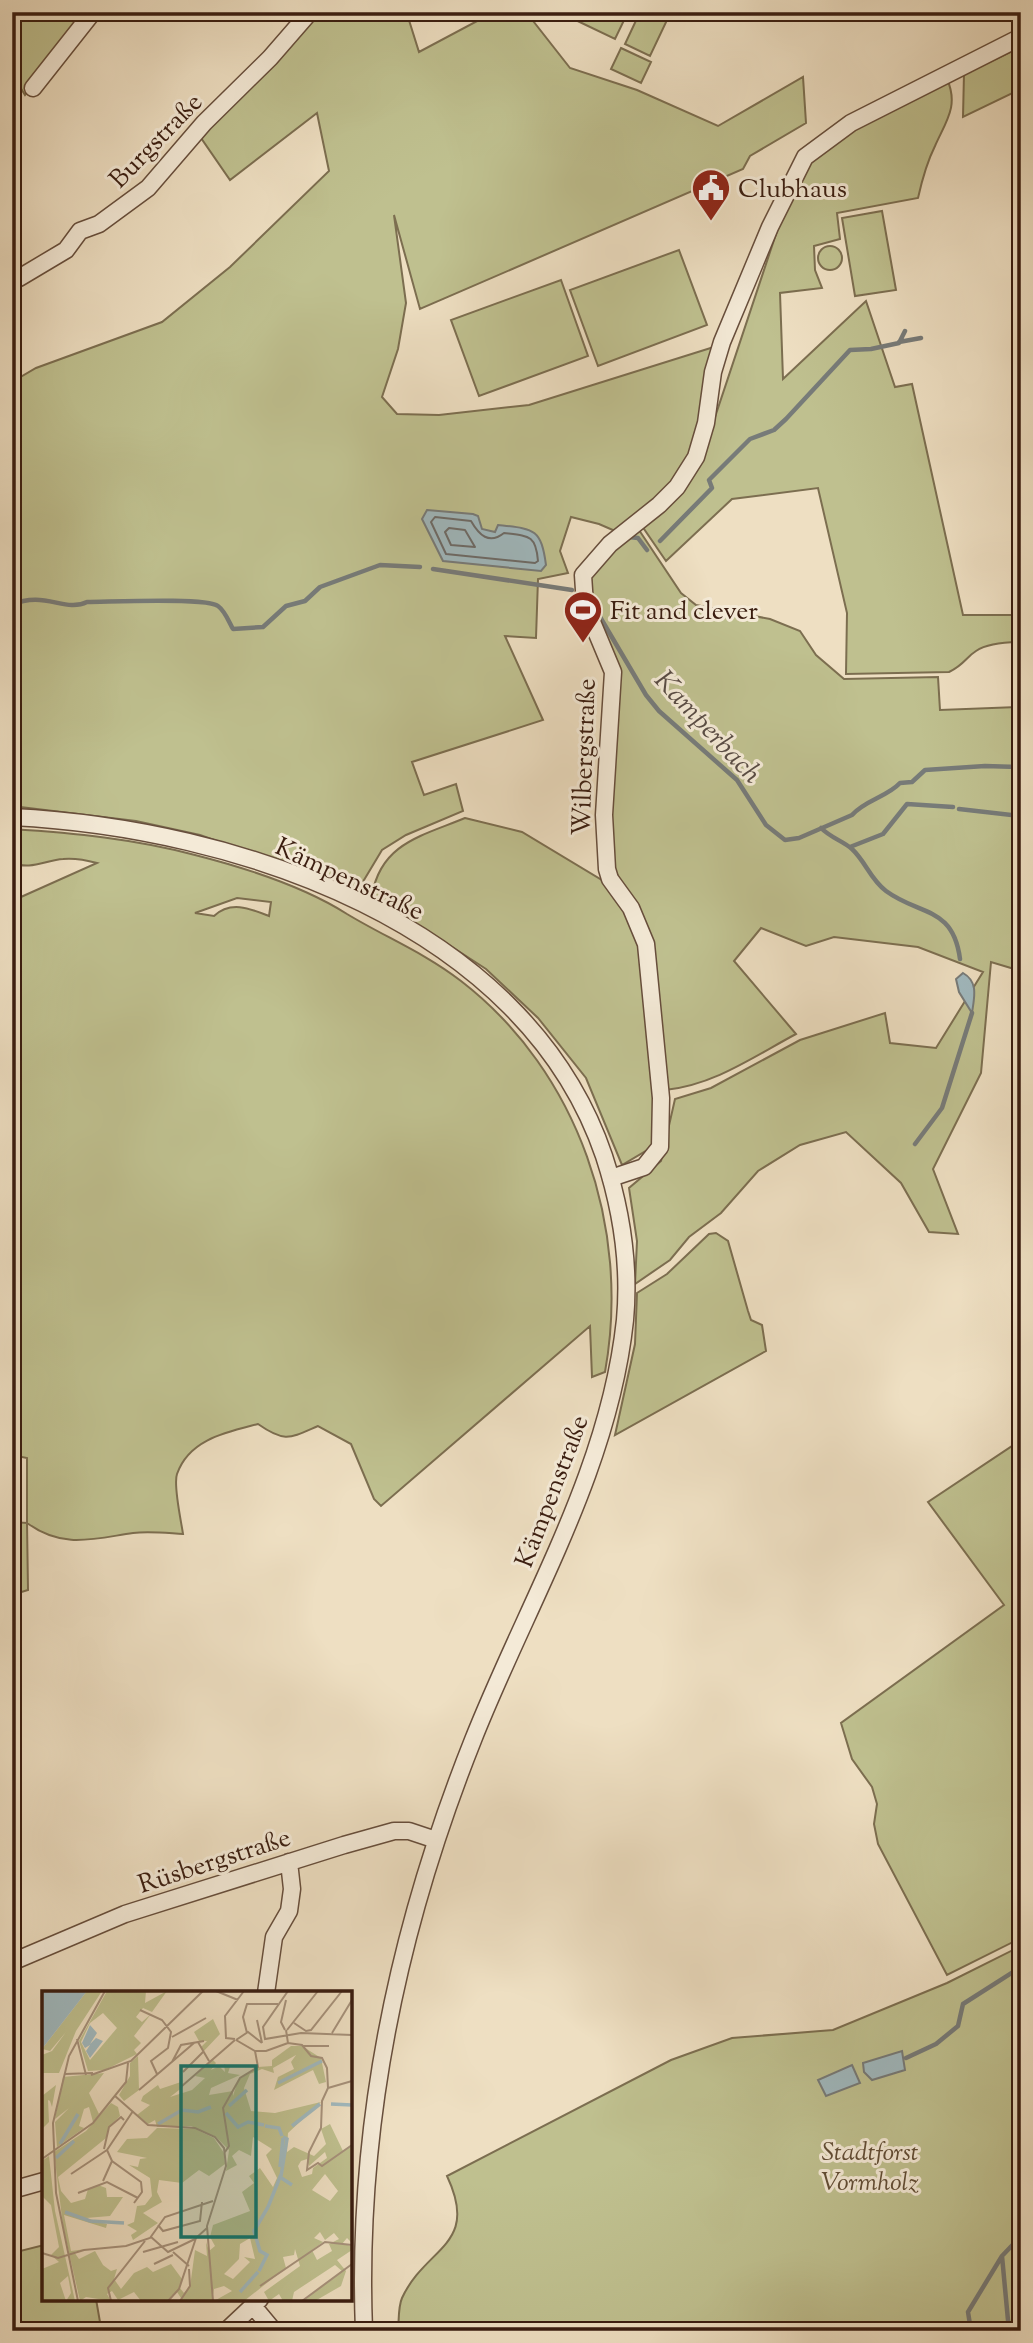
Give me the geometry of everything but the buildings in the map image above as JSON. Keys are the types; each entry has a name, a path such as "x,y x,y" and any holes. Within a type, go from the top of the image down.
{"street":[{"path":"33,88 93,12"},
{"name":"Burgstraße","path":"19,278 66,250 80,231 99,224 148,188 204,123 270,58 310,12"},
{"name":"Wilbergstraße","path":"611,1178 644,1167 660,1147 661,1098 646,944 631,908 607,869 604,815 613,673 584,605 583,575 610,544 659,505 677,486 696,457 706,423 713,372 722,342 770,227 805,157 851,123 1021,37"},
{"name":"Kämpenstraße","path":"12,817 132,828 199,843 263,863 330,890 421,937 479,978 520,1016 551,1054 588,1114 611,1178 620,1214 626,1294 618,1369 607,1418 568,1526 473,1738 436,1840 400,1968 385,2035 375,2100 365,2214 364,2331"},
{"name":"Rüsbergstraße","path":"12,1962 125,1914 394,1831 409,1831 436,1840"},
{"path":"266,1991 274,1937 289,1912 292,1889 289,1862"},
{"path":"12,2190 42,2182"},
{"path":"352,2223 365,2214"},
{"path":"226,2331 257,2303 274,2331"}],"green space":[{"path":"12,12 88,12 25,95 12,74"},
{"path":"313,12 413,12 408,17 419,52 494,12 526,12 570,68 637,90 718,126 803,77 806,123 750,156 743,169 420,309 394,215 406,303 398,349 382,397 397,414 439,415 529,405 717,346 693,455 675,484 622,534 599,524 571,517 560,551 568,573 538,579 536,638 505,636 543,720 412,762 424,795 456,784 463,811 406,835 382,850 358,890 200,835 136,821 12,806 12,382 36,368 162,322 230,267 329,171 317,113 230,180 199,135"},
{"path":"567,12 628,12 615,39 565,15"},
{"path":"640,12 656,12 668,18 650,56 625,44"},
{"path":"1021,47 1021,89 963,117 964,74"},
{"path":"621,48 651,62 641,83 611,69"},
{"path":"947,79 952,97 950,113 930,158 918,198 837,213 840,239 814,246 815,270 822,288 780,293 783,379 866,301 895,387 912,384 963,615 1021,615 1021,642 998,643 981,648 949,672 846,674 847,613 818,488 732,499 666,561 642,526 709,435 777,231 808,160 833,141"},
{"path":"882,211 896,290 855,296 842,218"},
{"path":"830,246 838,250 842,258 838,266 830,270 822,266 818,258 822,250"},
{"path":"679,250 707,325 598,366 570,290"},
{"path":"561,280 588,356 479,396 451,320"},
{"path":"637,527 681,593 696,605 770,619 800,631 816,655 844,679 938,677 940,710 1021,707 1021,971 991,962 981,1073 933,1169 958,1234 929,1232 901,1183 846,1132 800,1145 758,1171 721,1213 689,1237 670,1260 635,1284 637,1241 629,1188 661,1161 675,1099 711,1088 800,1040 885,1013 890,1043 936,1048 983,972 918,947 834,937 806,946 761,928 734,961 796,1034 717,1076 665,1090 656,1010 625,890 613,866 609,842 620,677 584,584 586,576"},
{"path":"465,818 522,832 610,885 640,942 659,1128 654,1146 622,1165 586,1078 538,1018 486,969 372,895 384,864 394,853 419,837"},
{"path":"12,829 127,841 214,860 274,879 312,895 419,954 461,981 502,1018 537,1060 565,1107 587,1157 602,1209 610,1263 611,1318 605,1372 592,1377 590,1326 381,1506 374,1499 351,1444 318,1426 288,1437 275,1434 258,1424 210,1439 190,1453 183,1462 177,1474 176,1486 183,1534 139,1532 78,1540 53,1536 27,1523 27,1458 12,1455 12,901 97,863 71,859 31,865 12,862","holes":["237,898 271,902 269,916 241,907 227,908 214,916 195,913"]},
{"path":"716,1233 728,1241 751,1320 762,1325 766,1351 615,1435 635,1344 637,1293 667,1274 709,1234"},
{"path":"1021,1440 1021,1938 947,1975 878,1844 874,1824 877,1804 872,1787 852,1759 841,1723 1004,1605 928,1502"},
{"path":"12,1522 27,1523 28,1590 12,1595"},
{"name":"Stadtforst Vormholz","path":"1021,1946 1021,2331 398,2331 402,2298 412,2281 454,2232 456,2199 447,2176 671,2060 732,2038 833,2030 947,1983"},
{"path":"42,2246 42,2301 96,2301 100,2322 56,2331 34,2331 12,2326 12,2260 16,2252"}],"water":[{"path":"427,510 473,514 478,516 482,529 495,532 498,525 528,530 538,537 546,565 541,571 443,561 422,519"},
{"path":"963,973 973,986 972,1013 959,992 956,979"},
{"path":"902,2051 905,2070 872,2080 864,2072 863,2063"},
{"path":"852,2065 860,2083 826,2096 818,2080"}],"waterway":[{"path":"660,541 712,488 709,480 750,439 774,430 786,419 850,350 899,343 905,331"},
{"path":"899,342 921,338"},
{"path":"629,537 638,538 647,550"},
{"name":"Kamperbach","path":"12,605 34,600 70,605 87,602 156,601 210,603 218,606 233,629 263,627 286,606 305,601 320,587 380,565 420,567"},
{"name":"Kamperbach","path":"433,569 572,590"},
{"name":"Kamperbach","path":"590,600 646,695 659,711 737,780 766,825 785,840 799,838 852,815 900,783 912,782 925,770 985,766 1021,767"},
{"path":"850,847 883,834 907,804 953,807"},
{"path":"959,809 1021,816"},
{"path":"821,828 852,849 886,891 942,921 956,942 960,959"},
{"path":"915,1144 942,1108 972,1013"},
{"path":"906,2058 936,2044 958,2026 963,2004 1021,1967"},
{"name":"Kamperbach","path":"1009,2331 1002,2256 1021,2236"},
{"path":"971,2331 968,2312 1002,2256"}],"place":[{"name":"Clubhaus","path":"711,222"},
{"name":"Fit and clever","path":"583,644"}]}
